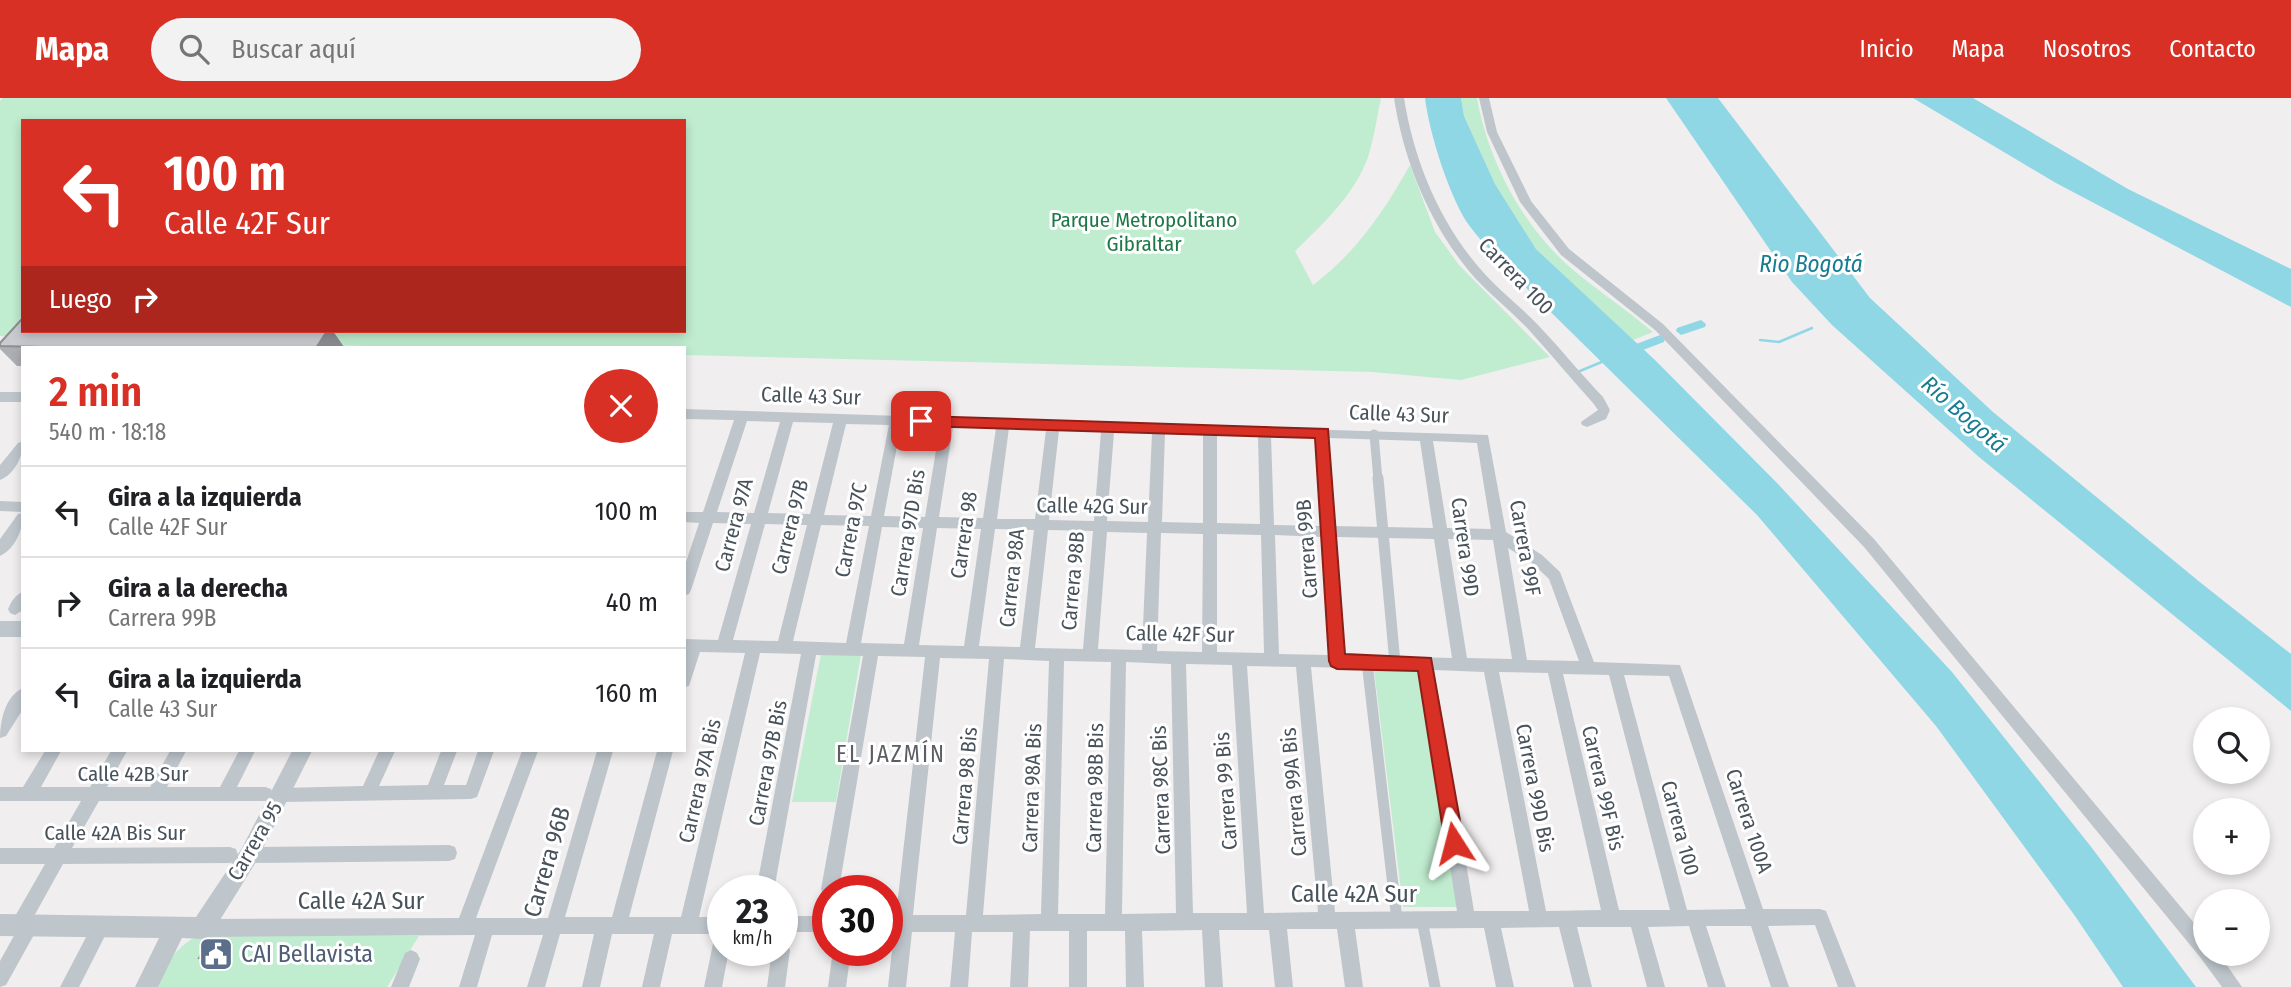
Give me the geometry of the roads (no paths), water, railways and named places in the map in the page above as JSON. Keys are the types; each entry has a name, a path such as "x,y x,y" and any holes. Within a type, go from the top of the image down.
{"street":[{"name":"Carrera 100","path":"1399,98 1418,172 1460,253 1536,330 1598,400 1604,410 1601,416 1587,422"},
{"path":"1484,98 1492,132 1526,202 1565,252 1659,327 1869,543 2193,936"},
{"path":"2,399 21,397"},
{"name":"Calle 43 Sur","path":"686,414 1483,438"},
{"path":"686,584 742,415"},
{"name":"Carrera 97A","path":"724,646 788,417"},
{"name":"Carrera 97B","path":"784,647 841,418"},
{"name":"Carrera 97C","path":"852,649 896,420"},
{"name":"Carrera 97D Bis","path":"911,650 947,422"},
{"name":"Carrera 98","path":"971,652 1003,423"},
{"name":"Carrera 98A","path":"1027,653 1053,425"},
{"name":"Carrera 98B","path":"1090,655 1108,426"},
{"path":"1149,657 1159,428"},
{"path":"1209,658 1210,429"},
{"path":"1264,431 1272,660"},
{"name":"Carrera 99B","path":"1322,433 1337,661"},
{"path":"1374,435 1395,663"},
{"name":"Carrera 99D","path":"1426,436 1460,664"},
{"name":"Carrera 99F","path":"1483,438 1521,666"},
{"path":"0,475 21,449"},
{"path":"0,506 21,507"},
{"name":"Calle 42G Sur","path":"686,517 1499,535"},
{"path":"0,550 21,521"},
{"path":"1499,535 1537,559 1555,576 1589,668"},
{"path":"0,629 21,629"},
{"path":"686,667 689,645"},
{"name":"Calle 42F Sur","path":"689,645 1675,670"},
{"name":"Carrera 97A Bis","path":"688,925 754,646"},
{"name":"Carrera 97B Bis","path":"768,875 810,648"},
{"path":"832,875 872,649"},
{"path":"903,875 933,651"},
{"name":"Carrera 98 Bis","path":"969,923 997,652"},
{"name":"Carrera 98A Bis","path":"1049,923 1057,654"},
{"name":"Carrera 98B Bis","path":"1113,922 1119,656"},
{"name":"Carrera 98C Bis","path":"1178,657 1185,922"},
{"name":"Carrera 99 Bis","path":"1239,659 1256,921"},
{"name":"Carrera 99A Bis","path":"1303,660 1336,921"},
{"path":"1367,662 1397,920"},
{"path":"1425,663 1466,920"},
{"name":"Carrera 99D Bis","path":"1490,665 1539,919"},
{"name":"Carrera 99F Bis","path":"1554,667 1612,919"},
{"name":"Carrera 100","path":"1615,668 1688,918 1717,987"},
{"name":"Carrera 100A","path":"1675,670 1780,987"},
{"path":"0,731 21,698"},
{"path":"27,795 52,752"},
{"path":"0,979 16,925 118,752"},
{"path":"154,794 177,752"},
{"path":"224,794 246,752"},
{"name":"Carrera 95","path":"202,928 273,794 301,752"},
{"path":"368,793 387,752"},
{"path":"433,793 449,752"},
{"name":"Calle 42B Sur","path":"0,794 471,792 486,752"},
{"path":"464,927 530,752"},
{"name":"Carrera 96B","path":"536,987 605,752"},
{"path":"591,987 665,752"},
{"name":"Calle 42A Bis Sur","path":"0,856 449,853"},
{"name":"Calle 42A Sur","path":"903,924 1820,918 1847,987"},
{"path":"1492,919 1505,987"},
{"path":"1566,919 1583,987"},
{"path":"1637,919 1656,987"},
{"path":"1422,920 1435,987"},
{"path":"1278,921 1284,987"},
{"path":"1336,921 1354,987"},
{"path":"1078,987 1079,922"},
{"path":"1133,922 1135,987"},
{"path":"1210,922 1214,987"},
{"path":"959,987 969,923"},
{"path":"1019,987 1022,923"},
{"name":"Calle 42A Sur","path":"16,925 202,928 707,925"},
{"path":"652,987 664,925"},
{"path":"69,987 101,926"},
{"path":"146,987 177,926"},
{"path":"468,987 486,926"},
{"path":"400,987 411,959"},
{"path":"713,987 717,966"},
{"path":"776,987 779,966"},
{"path":"837,987 840,966"},
{"path":"897,966 897,987"},
{"path":"2217,966 2233,987"}],"water":[{"path":"1425,98 1461,98 1464,116 1495,184 1536,249 1656,361 1778,484 1952,672 2092,848 2196,987 2123,987 2075,916 1936,726 1757,515 1501,263 1474,232 1459,209 1446,178"},
{"name":"Rio Bogotá","path":"1666,98 1718,98 1870,298 1993,412 2291,654 2291,711 1979,457 1832,325 1792,282"},
{"path":"1913,98 1973,98 2128,189 2291,269 2291,307 2056,183"}],"waterway":[{"path":"1681,331 1701,324"},
{"path":"1760,340 1779,342 1812,328"},
{"path":"1627,352 1660,339"},
{"path":"1580,371 1604,361"}],"place":[{"name":"CAI Bellavista","path":"216,954"}],"district":[{"name":"EL JAZMÍN","path":"891,754"}],"park label":[{"name":"Parque Metropolitano Gibraltar","path":"1144,232"}],"water label":[{"name":"Río Bogotá","path":"1964,414"}]}
